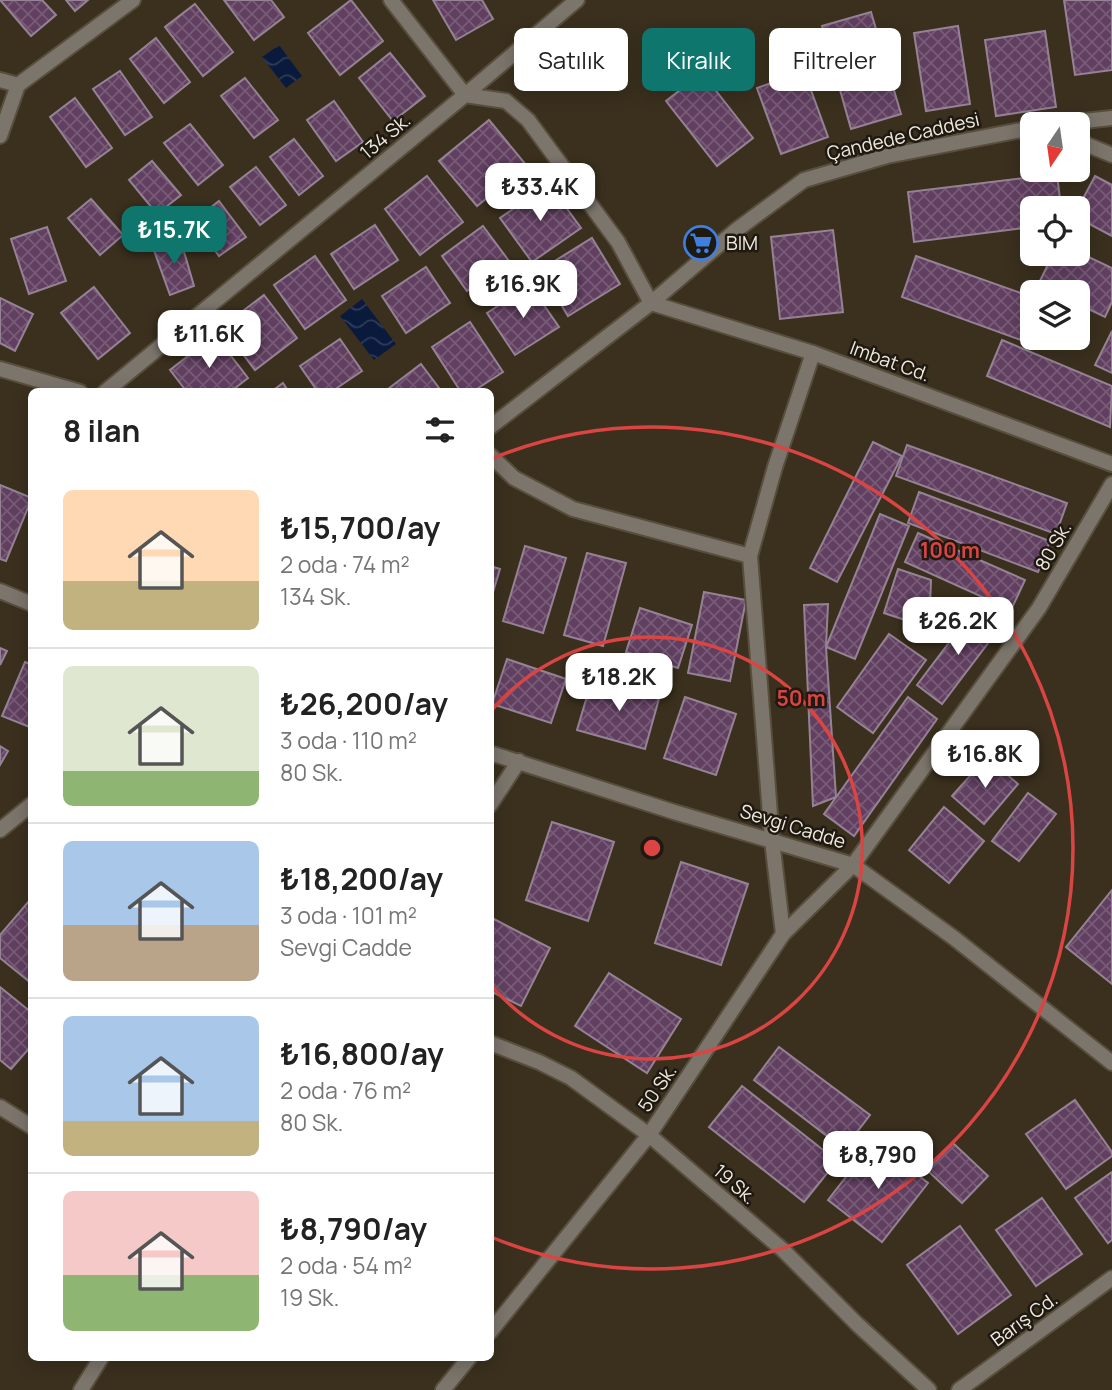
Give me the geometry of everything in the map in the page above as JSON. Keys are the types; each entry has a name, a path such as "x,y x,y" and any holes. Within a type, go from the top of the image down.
{"street":[{"path":"0,136 19,85 133,0"},
{"path":"391,0 465,95 506,101 528,120 618,242 651,303"},
{"name":"134 Sk.","path":"110,388 577,0"},
{"path":"0,80 19,85"},
{"path":"1090,120 1112,118"},
{"name":"Çandede Caddesi","path":"494,424 804,180 887,156 1020,130"},
{"path":"1090,146 1112,155"},
{"name":"Imbat Cd.","path":"651,303 813,353 1112,464"},
{"path":"783,934 772,840 750,556 775,467 813,353"},
{"path":"0,369 66,388"},
{"path":"494,459 514,478 573,509 750,556"},
{"name":"80 Sk.","path":"853,865 1039,608 1112,484"},
{"path":"0,590 28,602"},
{"name":"Sevgi Cadde","path":"494,754 674,812 853,865 954,938 1112,1063"},
{"path":"494,799 519,761"},
{"path":"0,830 28,807"},
{"name":"50 Sk.","path":"494,1327 649,1135 783,934 853,865"},
{"name":"19 Sk.","path":"494,1045 571,1078 649,1135 783,1250 857,1324 929,1390"},
{"path":"0,1107 28,1124"},
{"name":"Barış Cd.","path":"959,1390 1112,1278"},
{"path":"81,1390 99,1361"},
{"path":"443,1390 467,1361"}],"water":[{"path":"279,45 302,76 286,88 262,57"},
{"path":"362,299 396,344 374,360 340,316"}],"building":[{"path":"0,0 42,0 56,15 31,36"},
{"path":"66,0 88,0 75,11"},
{"path":"224,0 271,0 284,17 254,40"},
{"path":"351,0 383,41 340,75 308,33"},
{"path":"433,0 482,0 493,19 456,40"},
{"path":"1064,0 1112,0 1112,70 1075,75"},
{"path":"195,4 233,52 203,76 165,27"},
{"path":"871,12 876,28 823,28"},
{"path":"958,26 970,104 926,111 914,33"},
{"path":"1045,31 1056,107 996,116 985,40"},
{"path":"156,38 190,82 164,103 130,59"},
{"path":"390,53 425,96 393,121 359,78"},
{"path":"120,71 152,117 125,135 93,89"},
{"path":"245,78 278,120 254,138 221,96"},
{"path":"769,84 769,91 811,91 828,137 781,154 757,88"},
{"path":"679,91 716,91 753,138 717,166 666,101"},
{"path":"840,91 894,91 901,114 851,129"},
{"path":"75,98 112,148 86,167 50,117"},
{"path":"334,101 363,142 336,161 307,120"},
{"path":"489,120 527,166 477,206 439,161"},
{"path":"190,124 223,165 198,185 164,143"},
{"path":"294,139 323,176 299,195 270,157"},
{"path":"152,161 181,195 157,214 129,180"},
{"path":"256,167 286,205 260,225 230,187"},
{"path":"427,176 463,222 420,255 385,209"},
{"path":"1095,176 1112,185 1112,236 1090,224 1090,196 1084,196"},
{"path":"1020,178 1020,182 1058,182 1060,196 1020,196 1020,229 914,242 908,192"},
{"path":"549,184 581,228 532,262 500,218"},
{"path":"91,199 123,235 100,255 68,218"},
{"path":"219,201 246,237 219,256 193,221"},
{"path":"375,225 398,260 354,289 331,254"},
{"path":"483,226 509,261 467,291 442,256"},
{"path":"47,227 66,281 29,294 11,239"},
{"path":"833,230 843,312 780,319 771,237"},
{"path":"180,238 194,286 170,295 152,245"},
{"path":"592,238 620,284 568,316 540,270"},
{"path":"315,256 346,300 305,329 274,285"},
{"path":"916,256 1020,293 1020,340 902,297"},
{"path":"1090,258 1112,268 1112,302 1105,317 1090,310 1090,280 1040,280 1047,266 1090,266"},
{"path":"426,267 450,303 406,333 382,296"},
{"path":"530,285 559,327 515,355 487,313"},
{"path":"94,287 130,333 98,359 61,313"},
{"path":"264,295 297,338 255,370 222,327"},
{"path":"0,298 33,314 15,351 0,343"},
{"path":"470,322 503,372 478,388 458,388 432,347"},
{"path":"1112,331 1112,373 1095,365"},
{"path":"215,335 248,378 235,388 184,388 170,370"},
{"path":"340,339 362,371 337,388 315,388 300,366"},
{"path":"1002,340 1020,348 1020,350 1026,350 1112,386 1110,427 987,376"},
{"path":"421,364 439,388 389,388"},
{"path":"873,442 902,456 837,582 810,568"},
{"path":"907,445 1067,503 1056,534 896,476"},
{"path":"0,485 28,496 28,508 6,561 0,559"},
{"path":"919,492 1050,541 1038,572 908,523"},
{"path":"880,514 909,526 855,659 826,647"},
{"path":"918,533 1025,580 1011,610 905,562"},
{"path":"525,546 566,558 543,633 503,621"},
{"path":"587,553 626,563 603,646 564,635"},
{"path":"494,567 500,569 494,589"},
{"path":"898,569 931,580 930,607 967,619 954,636 884,613"},
{"path":"704,592 746,600 730,681 688,673"},
{"path":"828,604 826,647 836,797 813,806 804,605"},
{"path":"640,608 692,625 678,668 626,652"},
{"path":"973,611 998,630 942,704 917,685"},
{"path":"889,634 926,660 873,733 837,707"},
{"path":"0,648 7,651 0,665"},
{"path":"507,659 566,679 551,723 494,705"},
{"path":"25,662 28,663 28,726 2,716"},
{"path":"593,676 660,695 645,749 577,730"},
{"path":"685,697 736,714 716,775 664,758"},
{"path":"908,697 937,719 854,836 824,814"},
{"path":"0,746 8,751 0,765"},
{"path":"987,757 1018,784 984,824 952,796"},
{"path":"1028,793 1056,814 1019,861 992,841"},
{"path":"944,807 984,841 949,883 909,850"},
{"path":"552,822 614,842 588,921 526,900"},
{"path":"681,862 748,884 721,965 655,943"},
{"path":"1112,890 1112,984 1066,947"},
{"path":"28,902 28,981 0,958 0,935"},
{"path":"494,919 550,948 521,1006 494,993"},
{"path":"609,973 681,1019 647,1073 575,1026"},
{"path":"0,987 28,1010 28,1050 11,1069 0,1060"},
{"path":"779,1047 870,1115 844,1149 754,1080"},
{"path":"742,1086 837,1161 804,1202 709,1127"},
{"path":"1075,1100 1112,1152 1112,1156 1066,1189 1026,1134"},
{"path":"874,1141 928,1183 882,1242 828,1200"},
{"path":"953,1143 988,1176 962,1203 927,1170"},
{"path":"1112,1172 1112,1240 1108,1243 1075,1198"},
{"path":"1042,1198 1082,1254 1036,1286 996,1230"},
{"path":"960,1226 1011,1295 958,1334 907,1265"}],"place":[{"name":"BIM","path":"701,243"}]}
